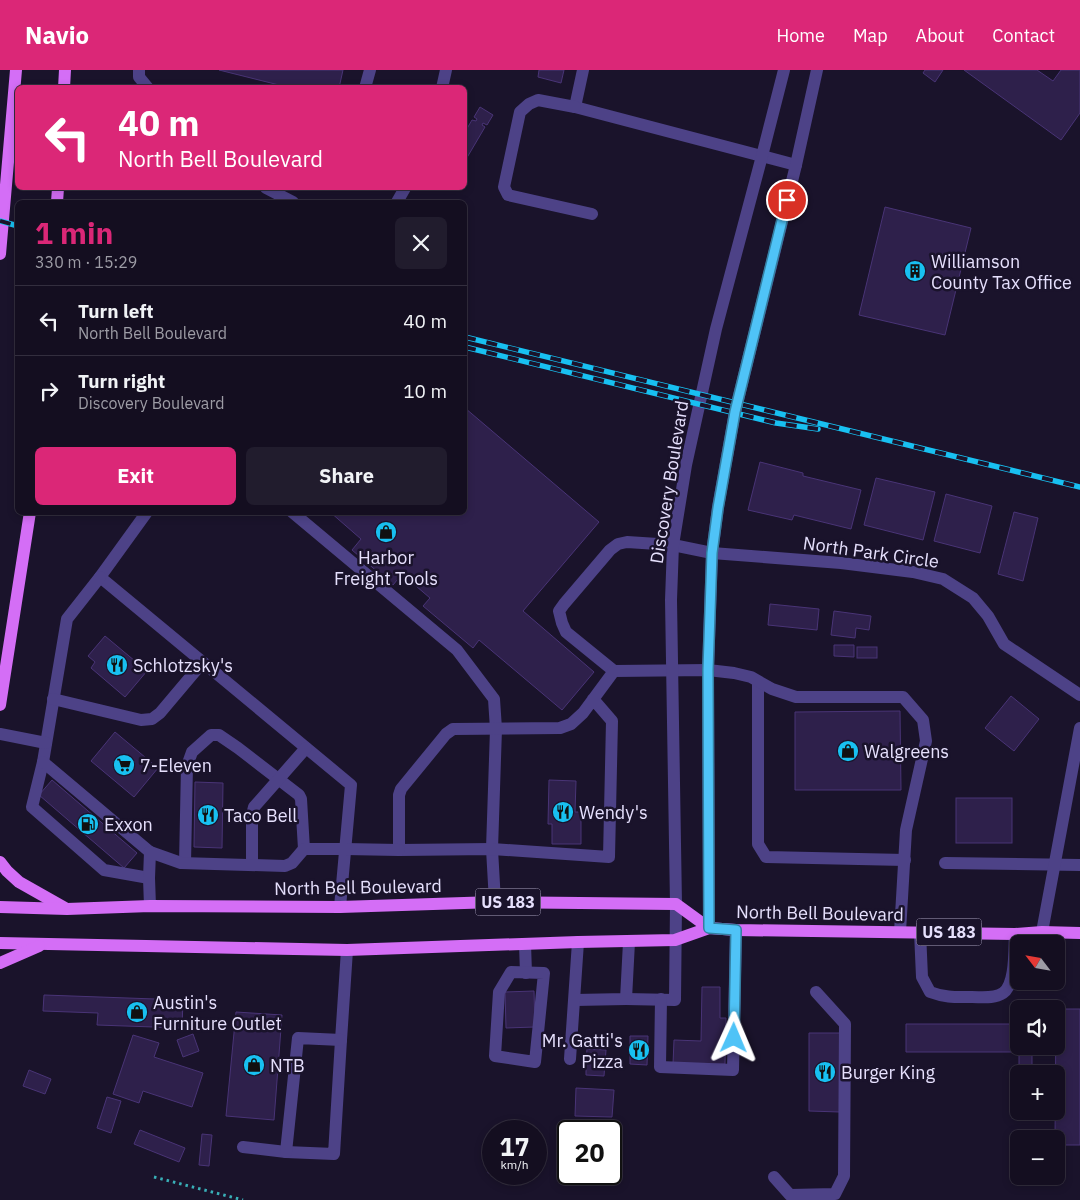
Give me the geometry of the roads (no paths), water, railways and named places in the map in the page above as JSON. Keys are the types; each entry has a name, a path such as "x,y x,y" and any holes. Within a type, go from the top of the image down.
{"main road":[{"path":"0,254 16,70"},
{"path":"64,85 66,70"},
{"path":"0,704 30,515"},
{"path":"0,862 19,882 67,910"},
{"name":"North Bell Boulevard","path":"0,907 67,910 150,906 340,907 495,902 676,904"},
{"path":"676,904 709,928"},
{"name":"North Bell Boulevard","path":"0,943 347,950 675,940 709,928 1015,934 1042,932 1080,933"},
{"path":"0,963 43,944"}],"street":[{"path":"139,70 139,77 146,85"},
{"path":"366,85 370,70"},
{"path":"443,85 446,70"},
{"path":"575,107 583,70"},
{"name":"Discovery Boulevard","path":"661,999 675,1000 676,904 671,600 673,544 686,465 707,367 784,70"},
{"path":"709,928 708,670 712,553 735,412 796,165 817,70"},
{"path":"592,214 508,195 504,187 520,112 529,104 538,100 575,107 796,165"},
{"path":"270,190 289,200"},
{"path":"145,515 67,619 43,762 32,807 104,870 149,878"},
{"path":"296,515 457,650 494,700 496,729 492,849 495,902"},
{"name":"North Park Circle","path":"614,671 566,632 559,611 610,550 618,544 627,542 673,544 712,553 841,562 913,572 943,579 973,598 988,616 1004,644 1080,695"},
{"path":"100,577 351,785 340,907"},
{"path":"53,699 141,720 152,719 160,713 203,662"},
{"path":"399,850 399,795 401,789 446,734 453,729 560,728 571,724 582,713 614,671 708,670 734,673 751,677 772,689 796,697 903,697 923,720 926,741 906,830 900,932"},
{"path":"758,682 758,844 766,857 905,860"},
{"path":"304,849 492,849 610,857 612,721 593,699"},
{"path":"1042,932 1076,766 1080,728"},
{"path":"0,734 46,743"},
{"path":"43,762 150,852 181,863 285,866 292,863 304,849 301,800 298,795 267,770 219,735 211,735 192,752 187,766 185,863"},
{"path":"252,865 252,816 254,807 306,748"},
{"path":"150,852 150,906"},
{"path":"945,864 1080,865"},
{"path":"574,1000 661,999 660,1067 733,1070 736,930"},
{"path":"920,932 922,976 930,992 942,996 994,997 1004,993 1014,969 1015,934"},
{"path":"570,1059 578,942"},
{"path":"626,999 629,942"},
{"path":"525,944 526,972"},
{"path":"243,1147 286,1152 334,1154 347,950"},
{"path":"511,972 526,972 544,973 535,1062 494,1056 499,992 511,972"},
{"path":"774,1177 790,1195 835,1194 844,1176 845,1024 816,992"},
{"path":"286,1152 298,1038 341,1040"}],"railway":[{"path":"0,221 15,225"},
{"path":"467,337 1080,487"},
{"path":"467,347 776,423 818,429"}],"place":[{"name":"Williamson County Tax Office","path":"915,271"},
{"name":"Harbor Freight Tools","path":"386,532"},
{"name":"Schlotzsky's","path":"117,665"},
{"name":"Walgreens","path":"848,751"},
{"name":"7-Eleven","path":"124,765"},
{"name":"Wendy's","path":"563,812"},
{"name":"Taco Bell","path":"208,815"},
{"name":"Exxon","path":"88,824"},
{"name":"Austin's Furniture Outlet","path":"137,1012"},
{"name":"Mr. Gatti's Pizza","path":"639,1050"},
{"name":"NTB","path":"254,1065"},
{"name":"Burger King","path":"825,1072"}]}
